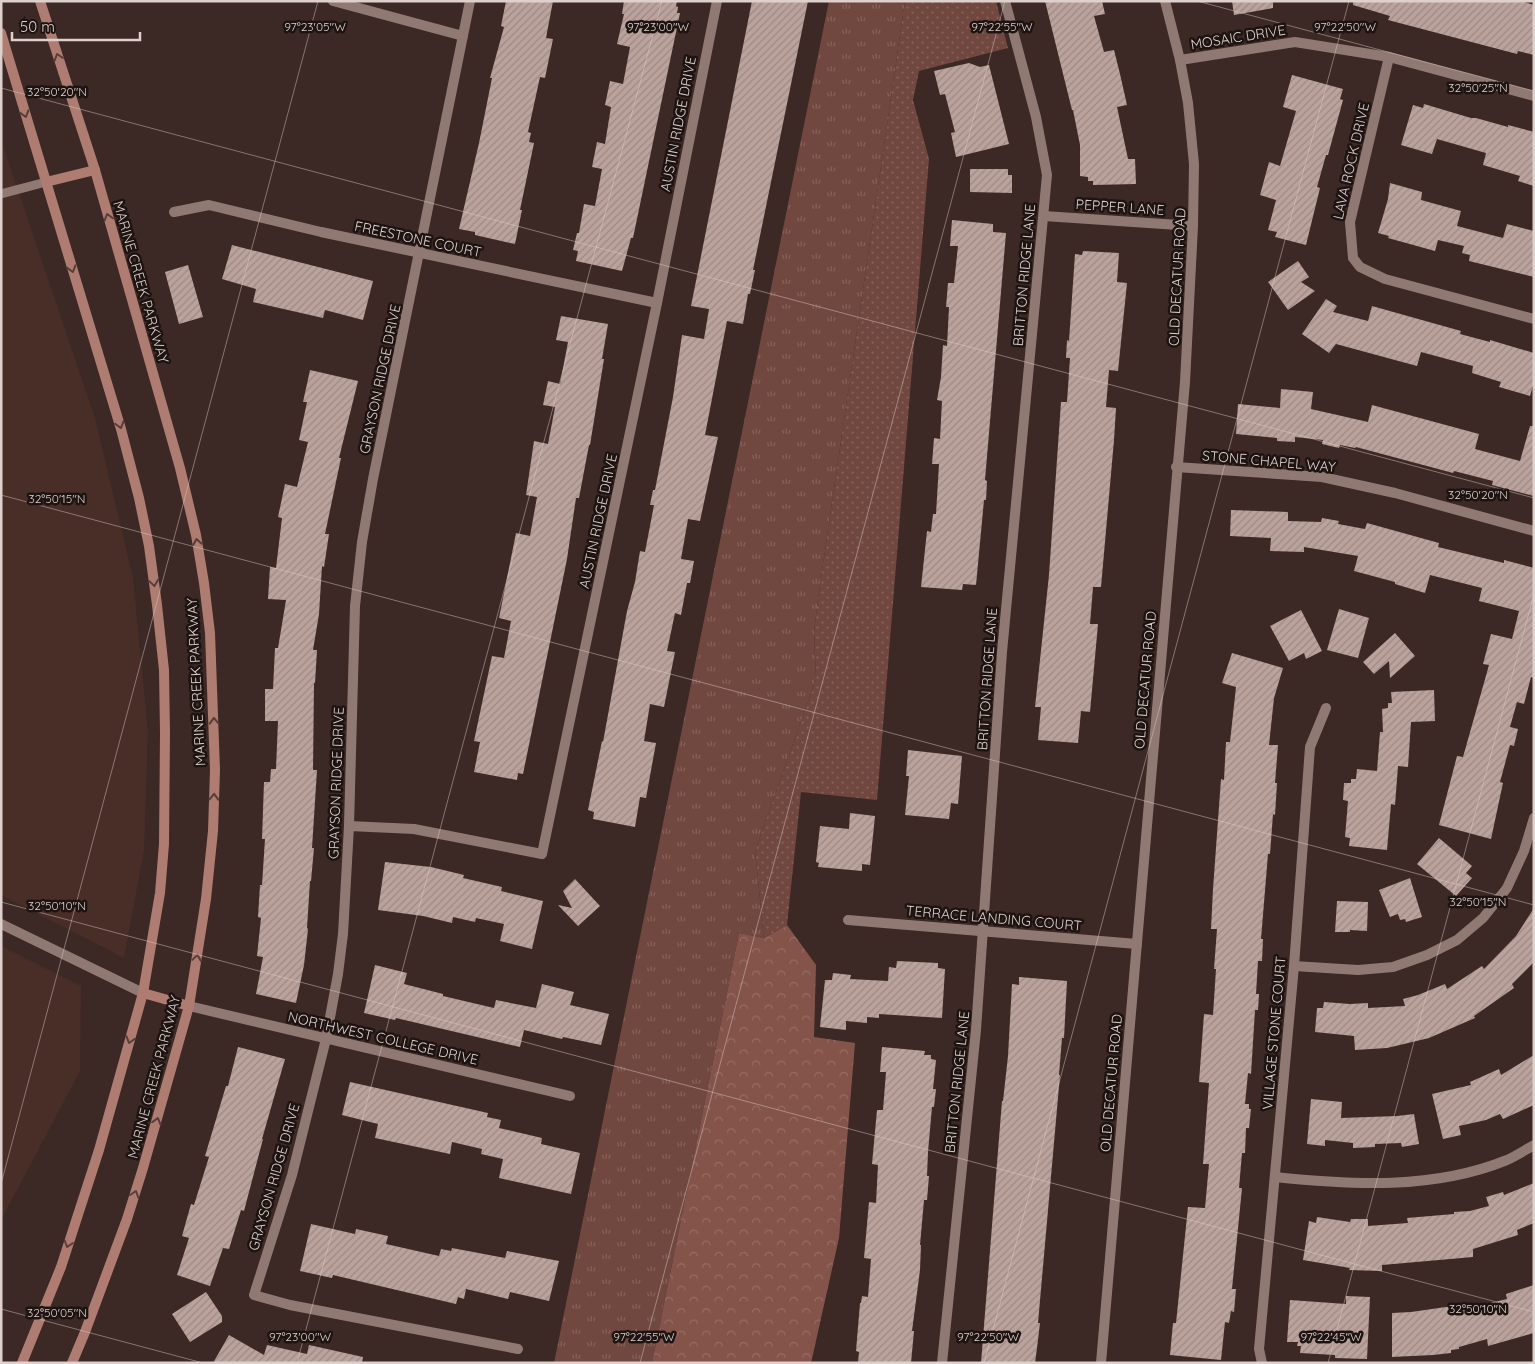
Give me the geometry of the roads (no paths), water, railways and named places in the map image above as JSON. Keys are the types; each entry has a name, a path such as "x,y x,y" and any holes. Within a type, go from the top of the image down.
{"main road":[{"name":"MARINE CREEK PARKWAY","path":"40,1 95,170 180,468 196,536 210,633 215,770 213,831 206,899 189,1006 127,1219 72,1363"},
{"path":"1,34 121,429 149,546 164,670 165,834 160,893 143,993 99,1150 60,1267 22,1363"},
{"path":"46,182 95,170"},
{"path":"143,993 189,1006"}],"street":[{"path":"333,1 463,36"},
{"name":"GRAYSON RIDGE DRIVE","path":"470,1 373,479 358,574 355,606 349,826 343,934 338,974 326,1039 292,1175 254,1294 290,1305 518,1350"},
{"name":"AUSTIN RIDGE DRIVE","path":"349,826 414,828 542,854 657,303 717,1"},
{"name":"BRITTON RIDGE LANE","path":"942,1363 976,1030 1002,652 1047,175 1036,117 1005,1"},
{"name":"OLD DECATUR ROAD","path":"1101,1363 1176,467 1185,382 1194,226 1194,164 1188,103 1180,60 1165,1"},
{"name":"MOSAIC DRIVE","path":"1180,60 1294,42 1389,57 1534,96"},
{"name":"LAVA ROCK DRIVE","path":"1389,57 1350,222 1353,258 1360,267 1385,279 1534,318"},
{"name":"FREESTONE COURT","path":"174,212 209,205 420,254 657,303"},
{"name":"PEPPER LANE","path":"1044,216 1194,226"},
{"name":"STONE CHAPEL WAY","path":"1176,467 1322,477 1395,493 1534,531"},
{"name":"VILLAGE STONE COURT","path":"1262,1363 1259,1350 1294,966 1310,747 1326,708"},
{"path":"1294,966 1358,970 1393,967 1427,955 1457,940 1483,918 1507,888 1524,851 1534,818"},
{"name":"TERRACE LANDING COURT","path":"848,920 1137,944"},
{"path":"1,924 143,993"},
{"name":"NORTHWEST COLLEGE DRIVE","path":"189,1006 570,1096"},
{"path":"1274,1177 1325,1182 1416,1182 1467,1173 1507,1160 1534,1145"}],"lane":[{"path":"1,194 46,182"}]}
